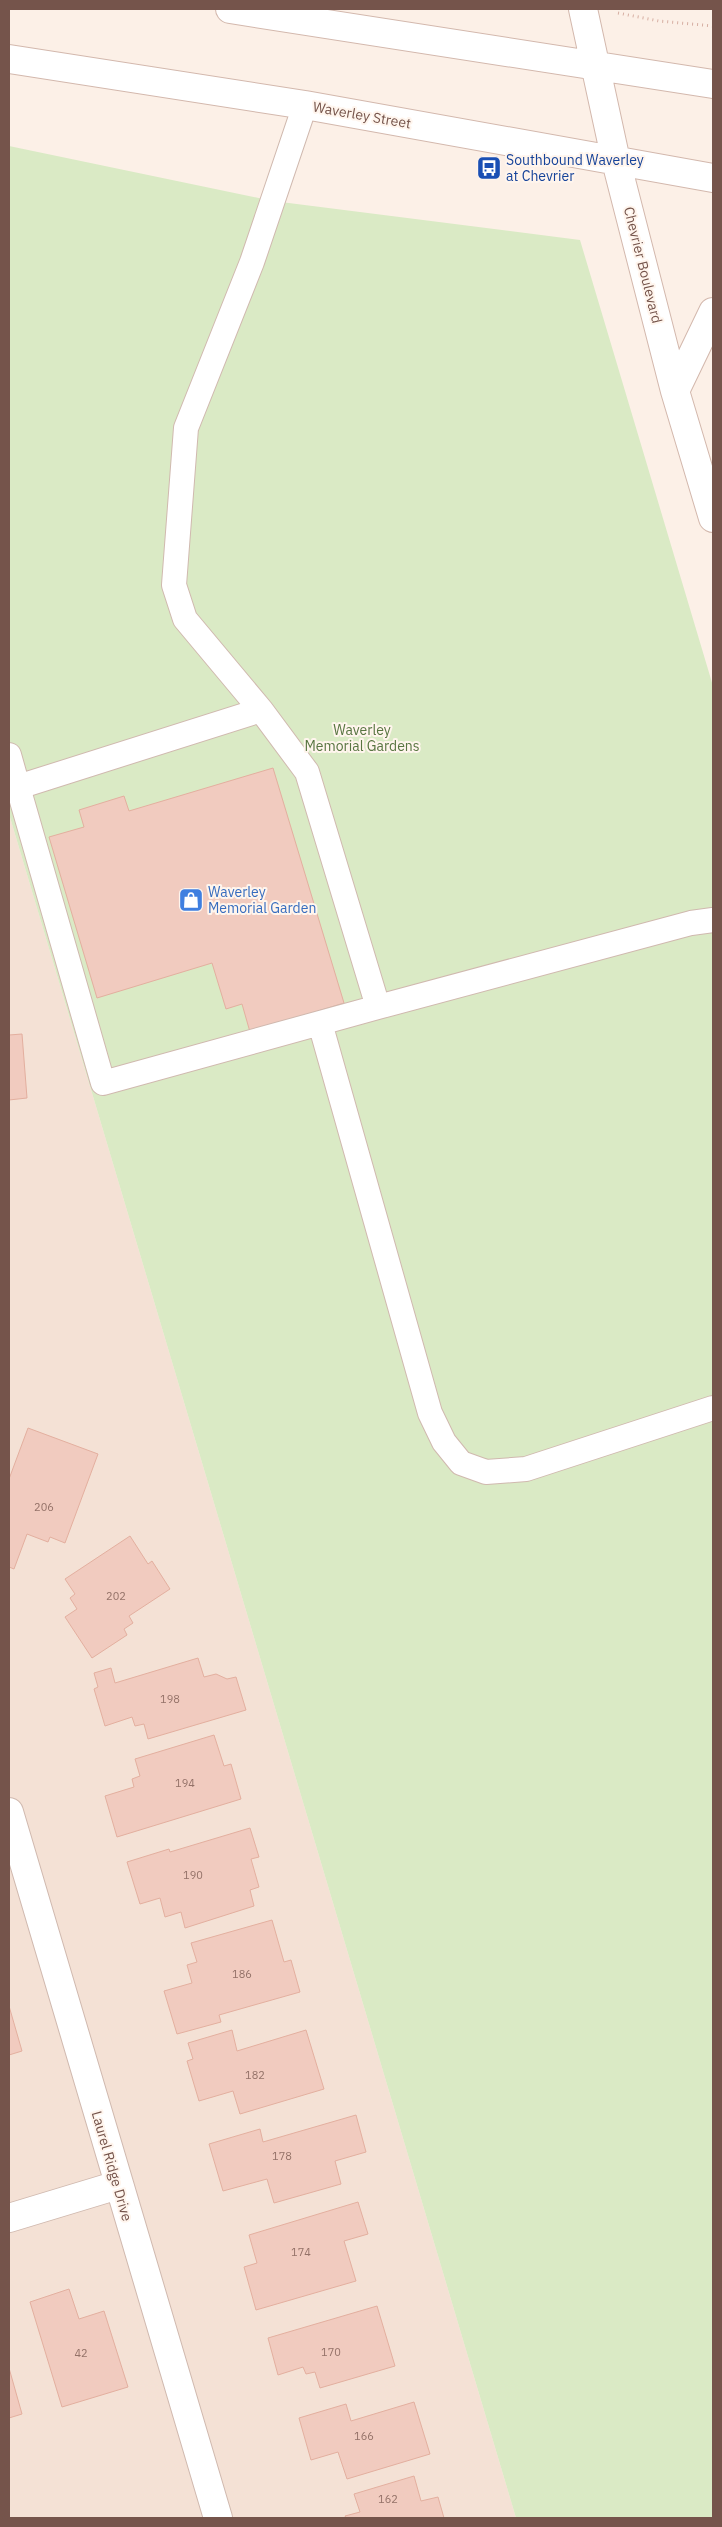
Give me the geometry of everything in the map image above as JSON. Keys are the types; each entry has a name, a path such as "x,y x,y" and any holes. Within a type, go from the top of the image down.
{"street":[{"path":"230,9 713,84"},
{"name":"Chevrier Boulevard","path":"583,9 616,161 675,391 713,518"},
{"name":"Waverley Street","path":"9,59 305,105 713,178"},
{"path":"675,391 713,312"},
{"name":"Laurel Ridge Drive","path":"9,1812 218,2518"},
{"path":"9,2218 118,2185"}],"lane":[{"path":"305,105 252,262 186,428 174,585 185,619 261,710 307,772 378,1007"},
{"path":"18,787 261,710"},
{"path":"9,755 103,1083 691,923 713,920"},
{"path":"320,1023 430,1413 444,1442 461,1463 486,1472 526,1469 713,1408"}],"path":[{"path":"613,12 659,21 713,26"}],"shaded area":[{"path":"9,814 516,2518 9,2518"}],"green space":[{"name":"Waverley Memorial Gardens","path":"9,146 273,201 580,240 713,686 713,2518 516,2518 9,814"}],"building":[{"name":"Waverley Memorial Garden","path":"273,768 344,1003 250,1032 242,1004 226,1009 212,963 97,998 49,837 84,827 79,810 124,796 129,811"},
{"path":"22,1034 27,1098 9,1100 9,1035"},
{"path":"28,1428 98,1454 65,1543 50,1537 48,1542 27,1534 14,1569 9,1567 9,1479"},
{"path":"130,1536 148,1564 152,1561 170,1589 129,1616 133,1623 124,1629 127,1635 92,1658 65,1617 77,1609 70,1598 75,1594 65,1579"},
{"path":"198,1658 204,1677 216,1674 227,1679 236,1677 246,1710 148,1739 144,1724 135,1726 132,1717 105,1726 94,1689 98,1687 94,1673 111,1668 115,1683"},
{"path":"214,1735 224,1766 231,1764 241,1799 117,1837 105,1796 134,1787 132,1779 140,1776 135,1759"},
{"path":"250,1828 259,1857 251,1859 259,1887 250,1890 254,1906 185,1928 181,1912 165,1917 160,1898 140,1904 127,1862 169,1849 170,1852"},
{"path":"272,1920 284,1962 291,1960 300,1992 219,2015 221,2022 177,2034 164,1991 192,1983 187,1965 197,1962 191,1943"},
{"path":"9,2006 22,2051 9,2055"},
{"path":"232,2030 237,2051 306,2030 324,2089 240,2114 233,2091 199,2101 187,2061 193,2059 188,2043"},
{"path":"356,2115 366,2152 335,2161 341,2184 274,2203 267,2179 223,2191 209,2144 260,2129 263,2142"},
{"path":"358,2202 368,2234 344,2241 356,2281 256,2310 244,2267 257,2263 249,2235"},
{"path":"69,2289 79,2319 104,2311 128,2387 62,2407 30,2302"},
{"path":"377,2306 395,2366 320,2388 315,2372 306,2374 303,2367 278,2375 268,2338"},
{"path":"9,2368 22,2414 9,2418"},
{"path":"414,2402 430,2454 347,2479 338,2452 311,2460 299,2418 346,2404 351,2421"},
{"path":"414,2476 421,2501 438,2497 444,2518 346,2518 345,2516 360,2512 354,2494"}],"place":[{"name":"Southbound Waverley at Chevrier","path":"489,168"},
{"name":"Waverley Memorial Garden","path":"191,900"}]}
